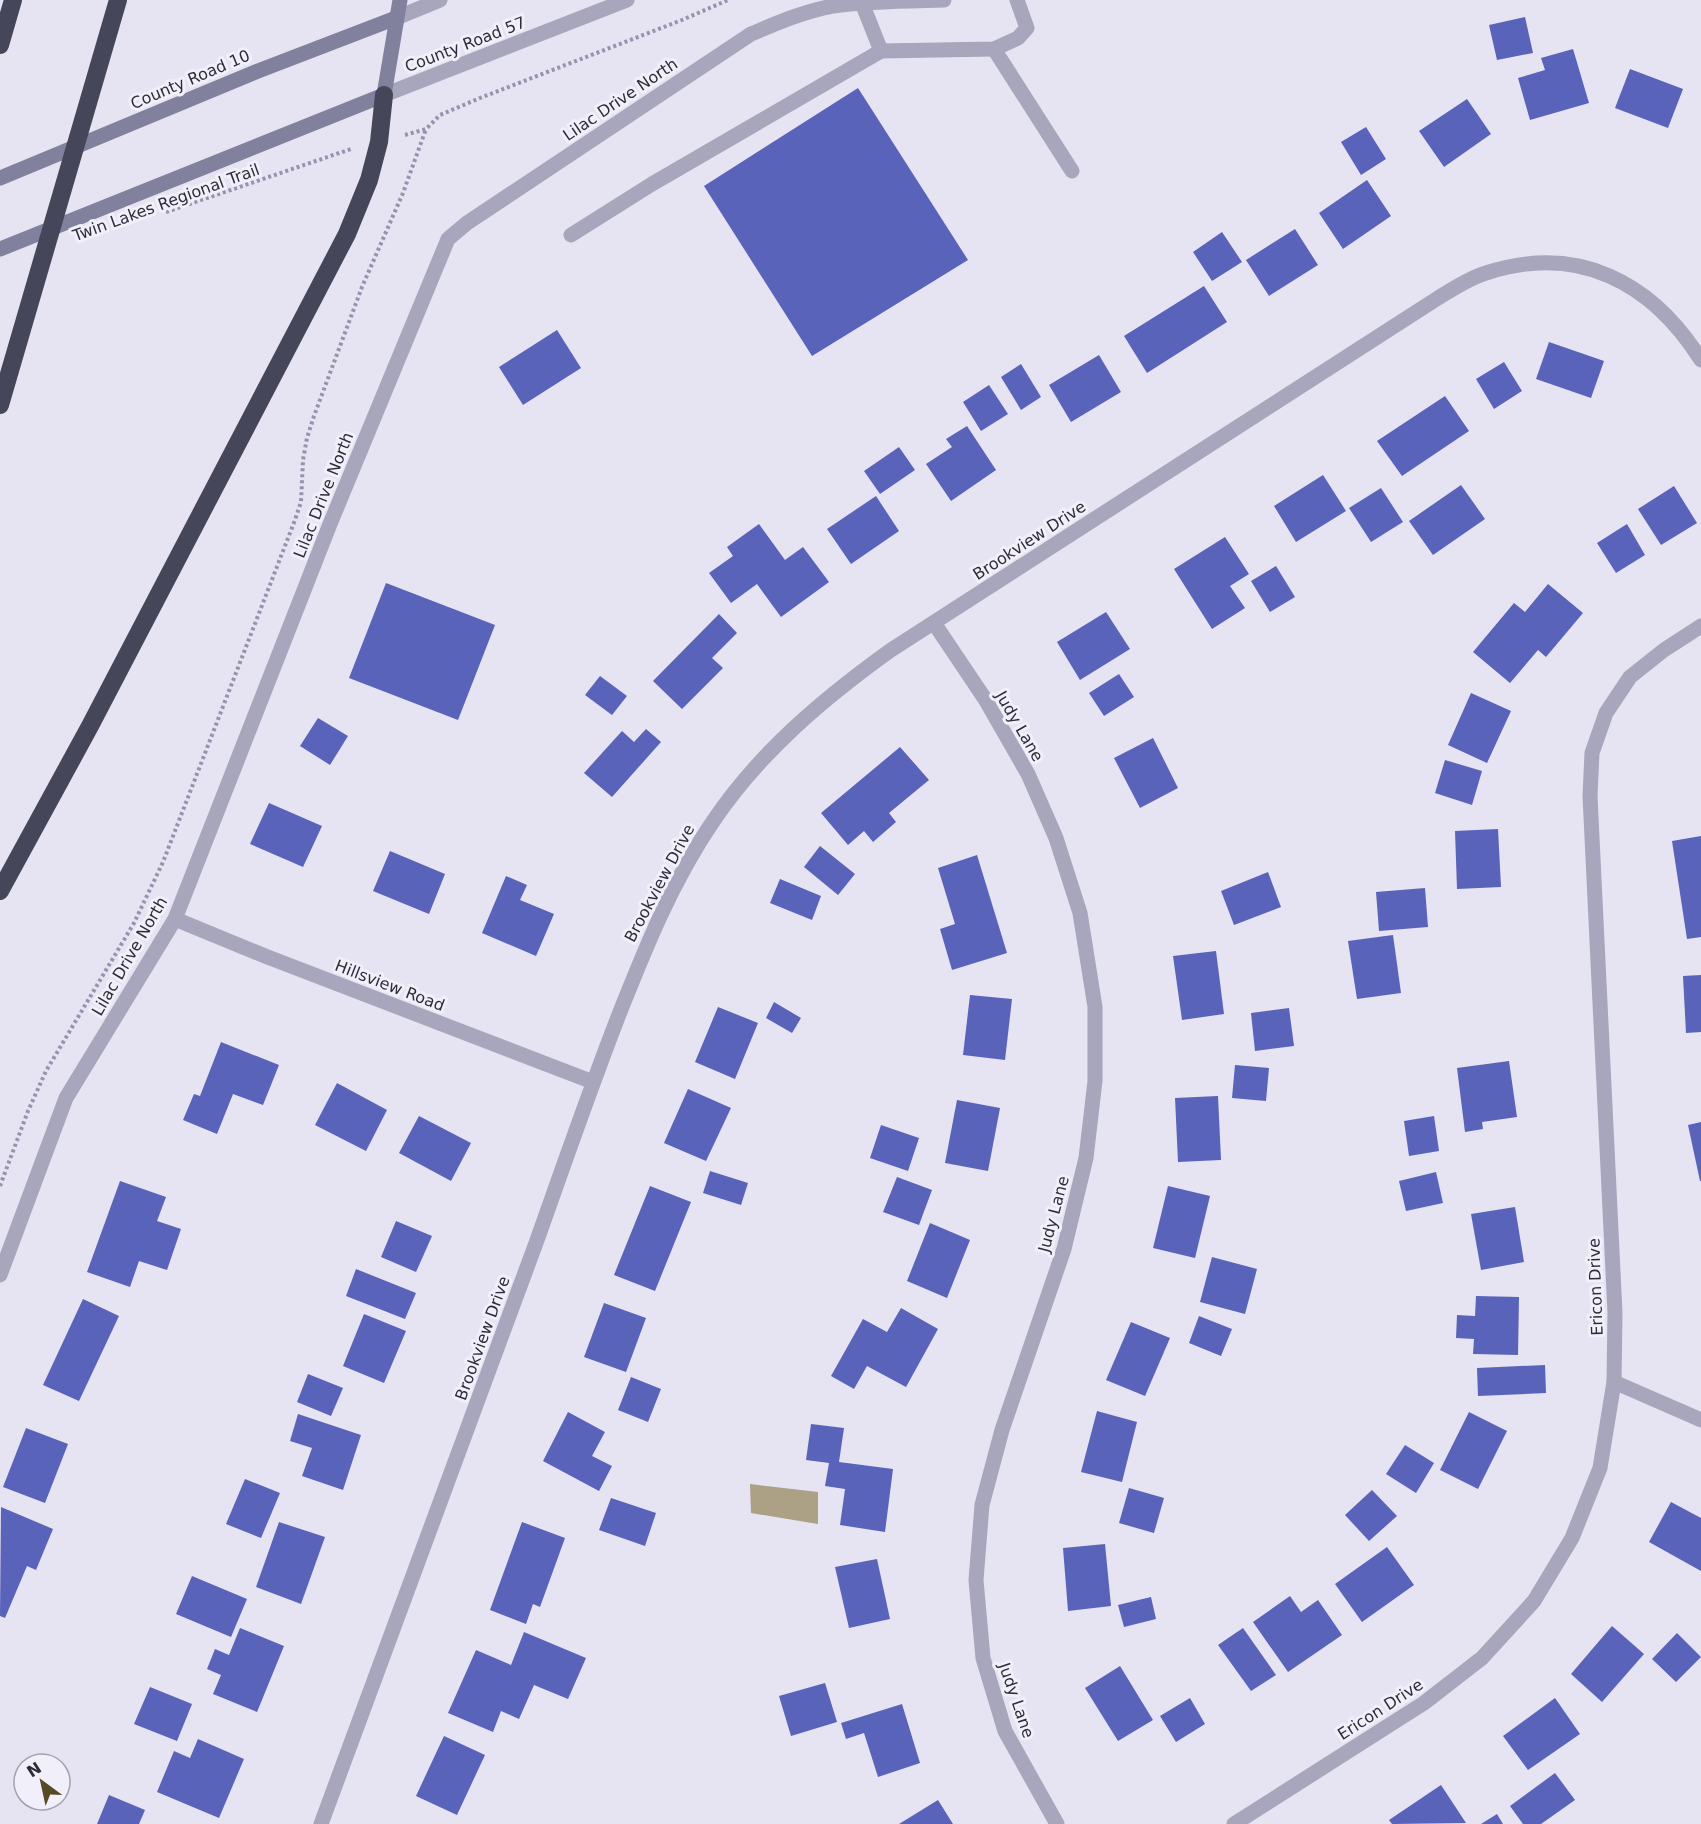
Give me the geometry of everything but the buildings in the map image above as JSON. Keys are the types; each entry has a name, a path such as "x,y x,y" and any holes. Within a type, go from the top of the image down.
{"highway":[{"path":"0,45 13,0"},
{"path":"0,405 118,0"},
{"path":"0,891 90,726 347,234 369,180 379,142 384,95"}],"main road":[{"path":"0,249 384,95 400,0"},
{"name":"County Road 10","path":"0,178 258,70 396,18"}],"street":[{"path":"396,18 440,0"},
{"name":"County Road 57","path":"384,95 627,0"},
{"name":"Lilac Drive North","path":"0,1275 66,1098 175,919 330,524 448,239 467,223 751,34 820,10 884,0 944,0"},
{"path":"571,235 652,184 881,51 994,49 1018,38 1027,28 1017,0"},
{"path":"862,3 881,51"},
{"path":"994,49 1072,171"},
{"name":"Brookview Drive","path":"321,1824 502,1338 593,1082 650,936 688,860 714,819 745,779 813,710 857,674 1438,298 1485,273 1511,266 1541,263 1572,265 1599,271 1624,282 1646,296 1666,314 1701,360"},
{"name":"Judy Lane","path":"934,623 985,699 1028,774 1056,838 1080,913 1095,1006 1095,1081 1086,1158 1064,1249 1002,1430 982,1504 976,1580 983,1658 1005,1731 1057,1824"},
{"name":"Ericon Drive","path":"1233,1824 1424,1703 1482,1658 1534,1601 1572,1538 1600,1468 1614,1382 1615,1313 1590,796 1592,753 1606,713 1630,677 1664,650 1701,626"},
{"name":"Hillsview Road","path":"175,919 593,1082"},
{"path":"1614,1382 1701,1420"}],"path":[{"path":"0,1186 28,1111 46,1071 134,923 163,862 295,520 301,502 303,460 307,438 314,416 362,287 403,193 426,129 440,116 480,98 728,0"},
{"path":"404,135 426,129"},
{"name":"Twin Lakes Regional Trail","path":"156,216 340,152"}],"shaded area":[{"path":"750,1484 818,1492 818,1524 751,1513"}]}
